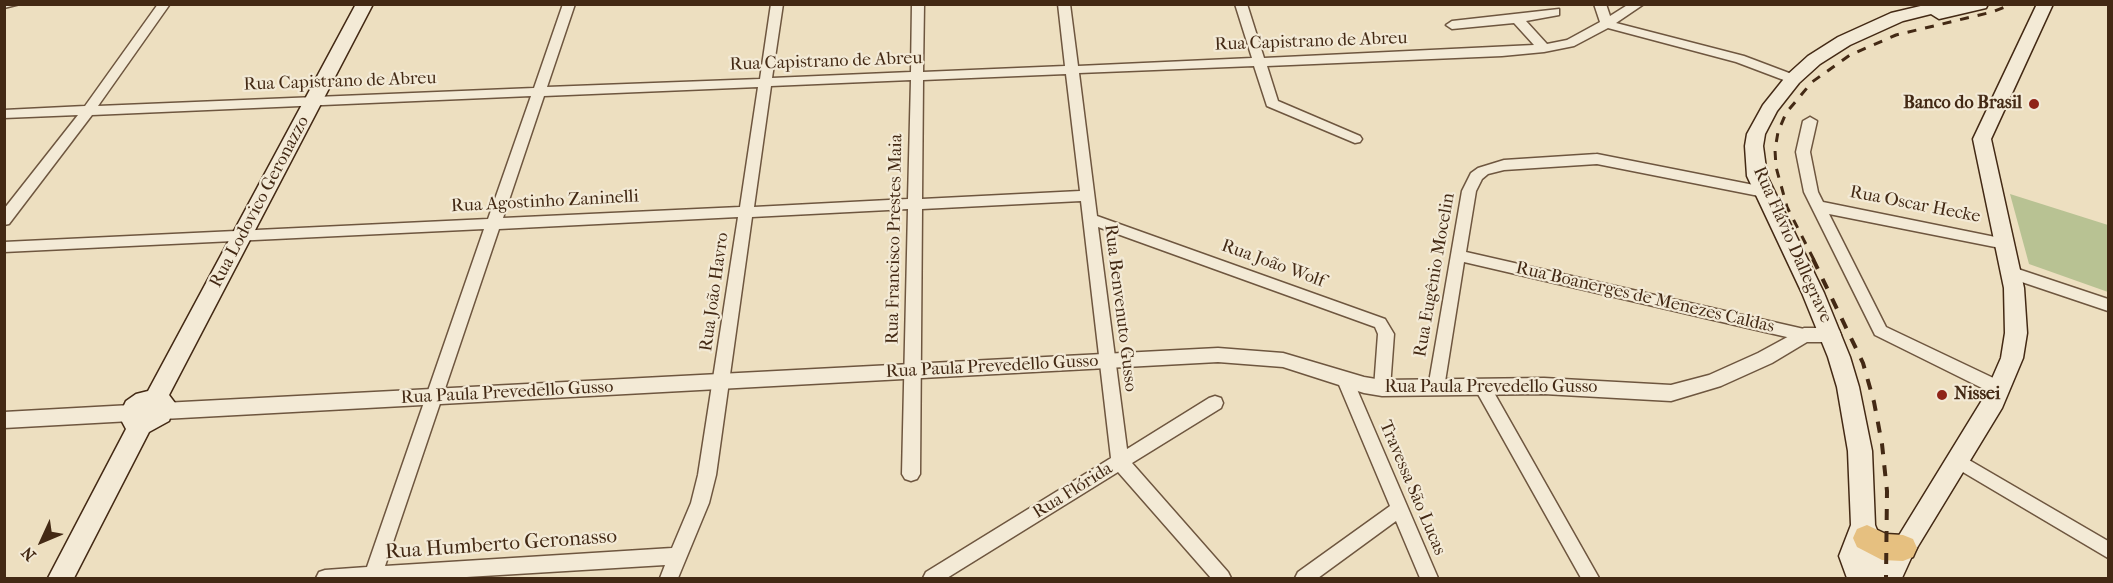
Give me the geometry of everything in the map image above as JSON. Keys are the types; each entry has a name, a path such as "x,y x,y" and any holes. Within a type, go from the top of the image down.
{"main road":[{"name":"Rua Lodovico Geronazzo","path":"159,405 242,236 365,4"},
{"name":"Rua Flávio Dallegrave","path":"1883,579 1865,531 1855,420 1848,387 1832,334 1764,192 1754,160 1756,134 1769,109 1792,79 1828,49 1908,14 1952,4"},
{"name":"Rua Flávio Dallegrave","path":"1882,24 1980,4"},
{"path":"1889,579 1903,548 2000,389 2012,358 2016,333 2016,304 2012,273 1982,139 2045,4"},
{"path":"61,579 136,418 152,421 159,405"},
{"name":"Rua Flávio Dallegrave","path":"1860,579 1852,556 1854,546 1865,531"},
{"path":"1865,531 1882,547 1903,548"}],"street":[{"path":"4,5 14,4"},
{"path":"4,220 88,111 164,4"},
{"path":"373,577 569,4"},
{"name":"Rua João Havro","path":"669,579 705,488 777,4"},
{"name":"Rua Francisco Prestes Maia","path":"911,474 918,4"},
{"name":"Rua Benvenuto Gusso","path":"1064,4 1120,462"},
{"path":"1241,4 1269,98 1276,106 1355,139"},
{"path":"1600,4 1607,24 1740,59 1792,79"},
{"name":"Rua Capistrano de Abreu","path":"4,114 1544,48 1570,43 1607,24 1638,4"},
{"path":"1452,25 1517,20 1555,12"},
{"path":"1517,20 1544,48"},
{"path":"1810,121 1804,141 1804,165 1816,206 1880,331 2000,389"},
{"name":"Rua Eugênio Mocelin","path":"1436,388 1472,182 1483,171 1493,167 1597,159 1764,192"},
{"name":"Rua Agostinho Zaninelli","path":"4,247 1087,196"},
{"name":"Rua Oscar Hecke","path":"1816,206 2005,244"},
{"name":"Rua João Wolf","path":"1090,219 1380,323 1386,334 1382,388"},
{"name":"Rua Boanerges de Menezes Caldas","path":"1458,255 1804,335 1832,334"},
{"path":"2012,273 2109,305"},
{"name":"Rua Paula Prevedello Gusso","path":"159,405 435,397 1218,355 1264,357 1382,388 1574,387 1671,393 1690,390 1724,377 1765,358 1804,335"},
{"name":"Travessa São Lucas","path":"1345,380 1429,579"},
{"path":"1482,387 1590,579"},
{"name":"Rua Flórida","path":"932,579 1215,403"},
{"path":"4,420 136,418"},
{"path":"1957,460 2109,550"},
{"path":"1120,462 1222,579"},
{"path":"1304,579 1400,508"},
{"name":"Rua Humberto Geronasso","path":"325,579 679,556"}],"green space":[{"path":"2010,194 2108,225 2108,292 2029,264"}],"railway":[{"path":"1814,260 1787,207 1776,167 1775,150 1778,132 1786,113 1812,82 1850,55 1896,35 1992,12 2013,4"},
{"path":"1813,259 1863,363 1874,402 1882,444 1887,491 1886,578"}],"place":[{"name":"Banco do Brasil","path":"2034,104"},
{"name":"Nissei","path":"1942,395"}]}
